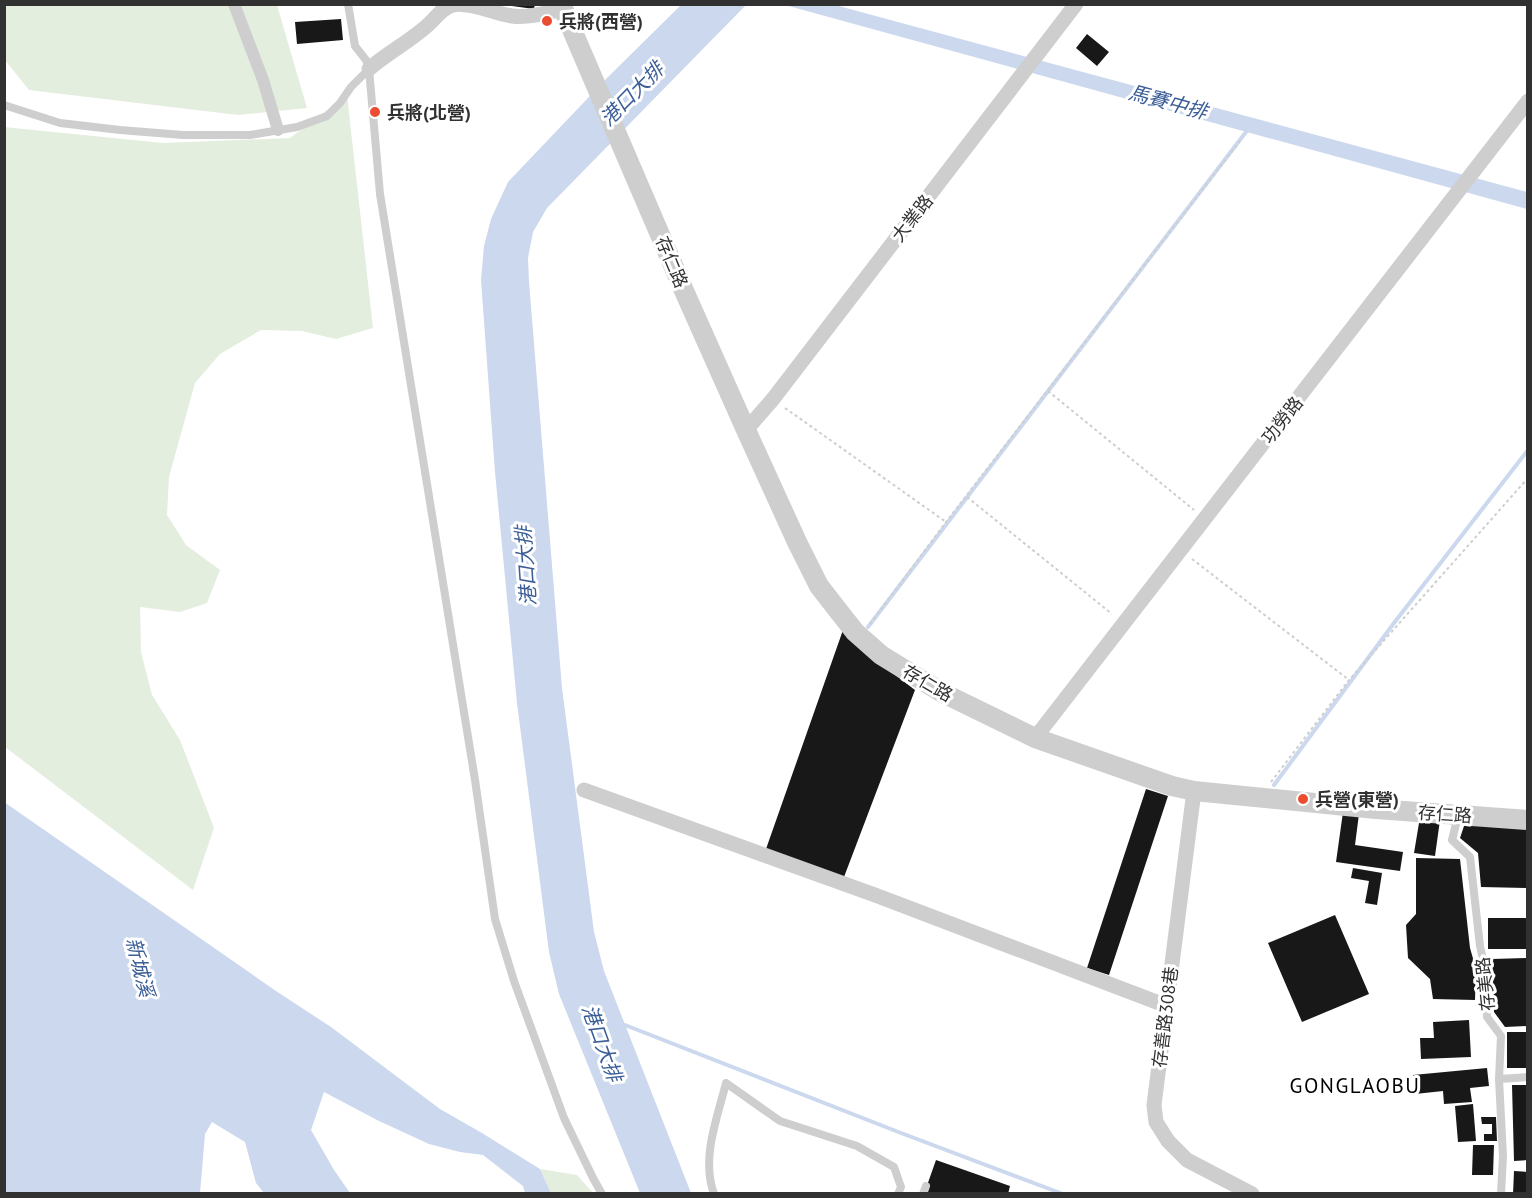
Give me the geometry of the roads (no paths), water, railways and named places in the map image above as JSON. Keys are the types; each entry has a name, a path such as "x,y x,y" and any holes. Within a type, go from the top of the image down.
{"street":[{"path":"234,4 263,80 278,130"},
{"name":"大業路","path":"746,430 773,399 1076,4"},
{"path":"369,69 424,29 443,10 453,5 524,17 561,7"},
{"name":"存仁路","path":"561,7 685,293 797,542 819,586 855,632 881,655 941,692 1035,738 1172,786 1194,791 1527,820"},
{"name":"功勞路","path":"1035,738 1527,101"},
{"path":"584,790 875,895 1167,1006"},
{"name":"存善路308巷","path":"1194,791 1154,1105 1156,1122 1168,1141 1187,1160 1252,1194"}],"lane":[{"path":"348,4 355,46 366,60 369,69 380,194 475,780 495,920 514,981 564,1118 602,1194"},
{"path":"4,105 60,123 183,135 250,135 297,127 327,116 369,69"},
{"name":"存美路","path":"1458,815 1452,840 1470,857 1480,946 1486,973 1487,1017 1501,1036 1499,1079 1503,1156 1501,1194"},
{"path":"1499,1079 1527,1077"},
{"path":"714,1194 710,1183 709,1154 726,1083 780,1121 857,1146 894,1167 901,1187 898,1194"}],"water":[{"name":"港口大排","path":"681,5 746,5 547,208 533,232 528,258 562,688 594,932 604,971 691,1193 640,1193 559,994 549,952 517,703 495,472 481,280 484,246 491,219 508,182 607,78"},
{"name":"馬賽中排","path":"785,5 835,5 1527,192 1527,209"},
{"name":"新城溪","path":"4,802 331,1027 440,1109 540,1169 551,1193 525,1193 523,1186 483,1155 429,1144 324,1092 311,1130 350,1193 264,1193 256,1183 245,1142 212,1122 205,1134 200,1193 5,1193"}],"waterway":[{"path":"868,627 1249,128"},
{"path":"1274,785 1394,623 1528,450"},
{"path":"625,1025 1063,1194"}],"place":[{"name":"兵將(西營)","path":"547,21"},
{"name":"兵將(北營)","path":"375,112"},
{"name":"兵營(東營)","path":"1303,799"}],"district":[{"name":"GONGLAOBU","path":"1355,1085"}]}
